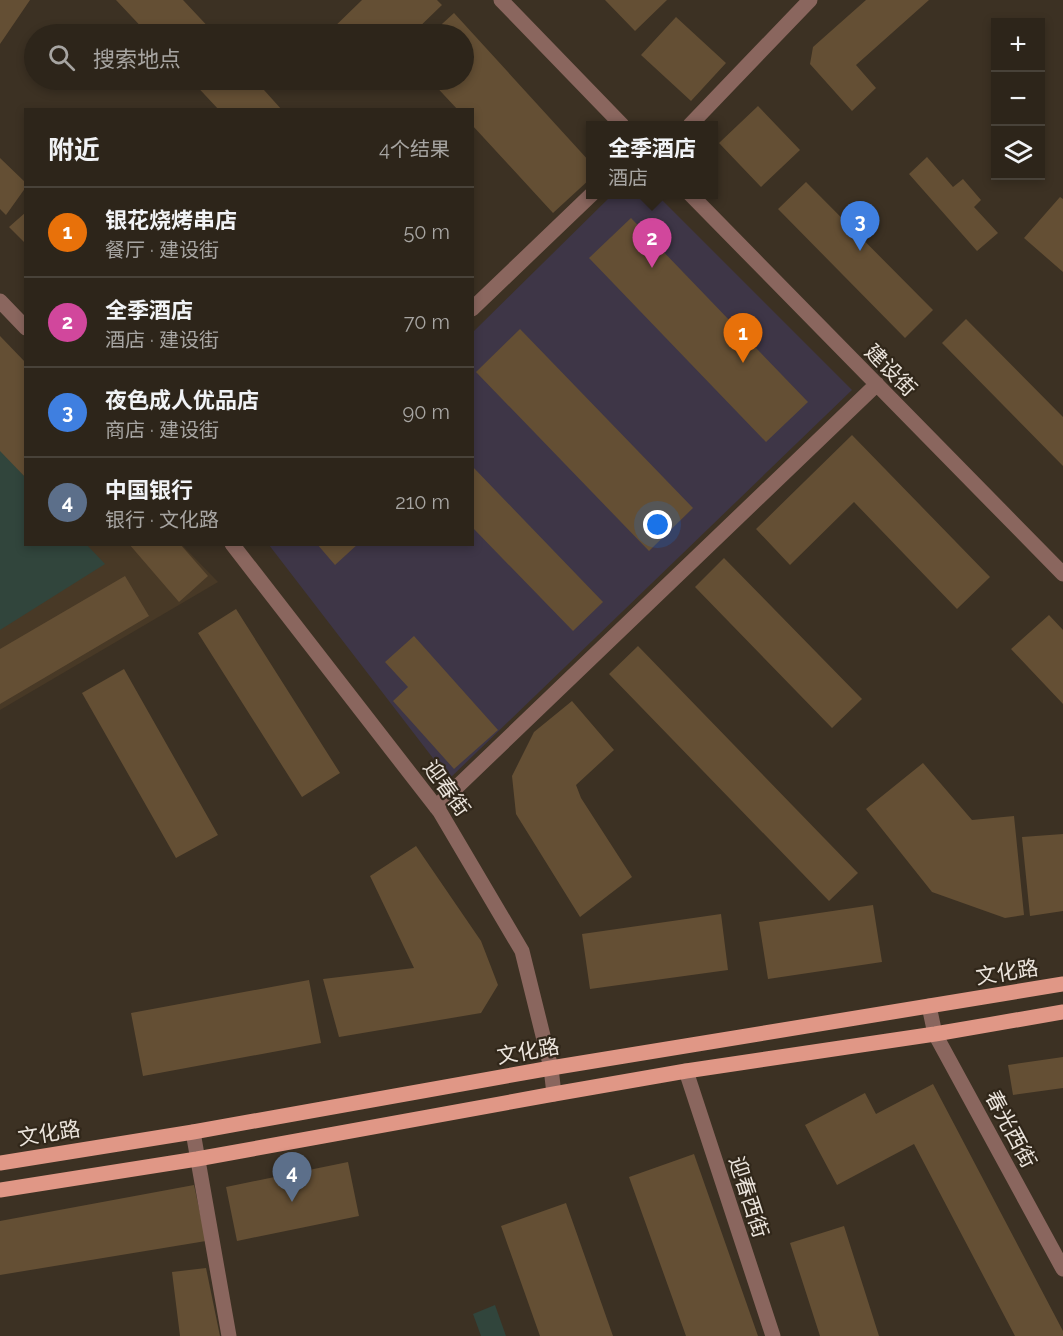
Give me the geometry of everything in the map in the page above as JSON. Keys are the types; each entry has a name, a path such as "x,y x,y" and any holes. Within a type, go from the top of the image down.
{"main road":[{"name":"文化路","path":"0,1162 193,1132 551,1068 1063,984"},
{"path":"0,1190 197,1159 686,1071 935,1034 1063,1012"}],"street":[{"path":"501,0 617,121"},
{"path":"695,121 810,0"},
{"path":"474,307 588,199"},
{"name":"建设街","path":"694,199 1063,574"},
{"path":"0,301 24,326"},
{"path":"436,807 877,384"},
{"name":"迎春街","path":"234,546 436,807 522,951 551,1068 554,1094"},
{"name":"春光西街","path":"928,1006 935,1034 1063,1269"},
{"name":"迎春西街","path":"686,1071 773,1336"},
{"path":"193,1132 229,1336"}],"shaded area":[{"path":"608,199 661,199 852,390 449,779 270,546 474,546 474,331"},
{"path":"0,351 24,529 24,546 183,546 218,582 0,710"}],"green space":[{"path":"0,449 24,476 24,546 88,546 105,564 0,630"},
{"path":"495,1305 506,1336 481,1336 473,1314"}],"building":[{"path":"0,0 30,0 0,44"},
{"path":"116,0 183,0 206,24 139,24"},
{"path":"362,0 437,0 442,5 422,24 337,24"},
{"path":"605,0 667,0 635,31"},
{"path":"866,0 929,0 856,65 876,88 852,111 810,64 813,47"},
{"path":"454,13 464,24 442,24"},
{"path":"676,17 726,63 691,101 641,55"},
{"path":"474,35 586,158 586,183 553,213 474,127 474,108 456,108 439,90 474,90"},
{"path":"200,90 264,90 280,108 217,108"},
{"path":"758,106 800,150 761,187 719,143"},
{"path":"927,157 953,187 963,179 981,200 974,207 998,233 977,251 909,174"},
{"path":"0,158 24,181 24,190 6,215 0,209"},
{"path":"806,182 933,310 905,338 778,209"},
{"path":"1060,197 1063,199 1063,272 1024,238"},
{"path":"24,214 24,242 9,227"},
{"path":"631,218 808,402 766,442 589,258"},
{"path":"966,319 1063,417 1063,466 942,343"},
{"path":"520,329 693,508 649,551 476,372"},
{"path":"0,336 24,361 24,476 0,451"},
{"path":"852,435 990,577 957,609 854,502 790,565 756,529"},
{"path":"474,468 603,602 573,631 474,529"},
{"path":"131,546 182,546 208,576 179,602"},
{"path":"319,546 356,546 335,565"},
{"path":"724,558 862,699 832,728 695,587"},
{"path":"125,576 149,616 0,704 0,649"},
{"path":"236,609 340,773 302,797 198,633"},
{"path":"1049,615 1063,630 1063,704 1011,649"},
{"path":"414,636 498,730 454,769 393,701 408,687 385,662"},
{"path":"638,646 858,873 829,901 609,674"},
{"path":"124,669 218,835 176,858 82,693"},
{"path":"572,701 614,750 576,785 581,798 632,877 580,917 516,814 512,776 534,732"},
{"path":"923,763 972,820 1014,816 1024,915 1005,918 932,892 866,809"},
{"path":"1063,834 1063,911 1030,916 1022,837"},
{"path":"416,846 481,941 498,985 481,1013 339,1037 323,979 414,968 370,876"},
{"path":"873,905 882,962 768,979 759,922"},
{"path":"721,914 728,970 590,989 582,934"},
{"path":"309,980 321,1043 143,1076 131,1013"},
{"path":"1063,1057 1063,1088 1013,1095 1008,1065"},
{"path":"933,1084 1063,1331 1063,1336 1015,1336 914,1144 837,1185 805,1125 865,1093 876,1114"},
{"path":"694,1154 758,1336 686,1336 629,1177"},
{"path":"348,1162 359,1216 237,1241 226,1187"},
{"path":"194,1185 206,1241 0,1275 0,1221"},
{"path":"566,1203 613,1336 540,1336 501,1226"},
{"path":"844,1226 879,1336 820,1336 790,1243"},
{"path":"206,1268 220,1336 180,1336 172,1272"}],"place":[{"name":"夜色成人优品店","path":"860,251"},
{"name":"全季酒店","path":"652,268"},
{"name":"银花烧烤串店","path":"743,363"},
{"name":"中国银行","path":"292,1202"}]}
